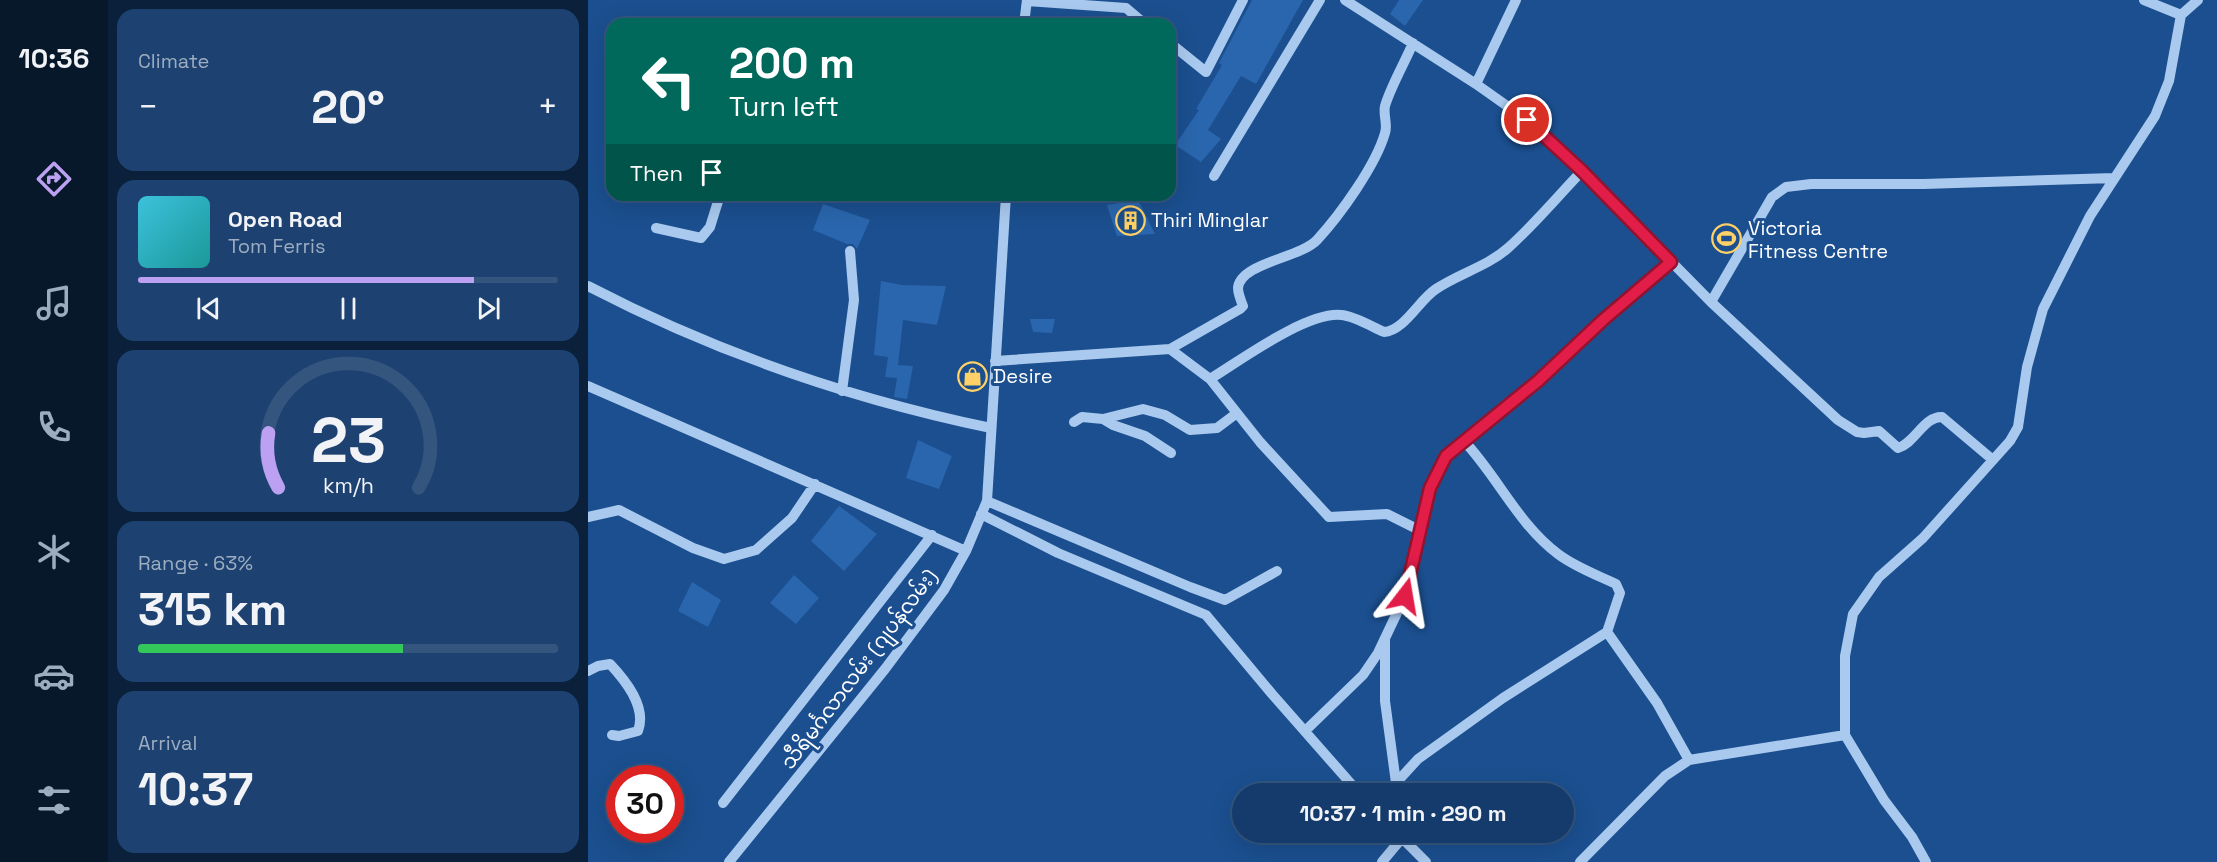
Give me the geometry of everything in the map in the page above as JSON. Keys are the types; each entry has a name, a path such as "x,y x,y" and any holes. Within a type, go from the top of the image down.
{"street":[{"path":"1176,49 1206,72 1244,0"},
{"path":"1214,176 1320,0"},
{"path":"1345,0 1476,84 1527,120 1582,171 1711,302 1838,420 1857,432 1879,432 1894,446 1901,448 1932,419 1942,417 1993,460"},
{"path":"1476,84 1516,0"},
{"path":"2144,0 2181,15"},
{"path":"1926,862 1912,837 1884,800 1845,735 1845,656 1853,614 1879,577 1923,538 2010,441 2018,427 2027,367 2043,309 2090,216 2155,116 2169,81 2181,15 2198,0"},
{"path":"1025,18 1027,1 1126,4 1139,18"},
{"path":"996,361 1170,349 1240,309 1243,306 1238,289 1242,277 1315,242 1359,184 1376,155 1386,131 1385,107 1413,44"},
{"path":"1209,379 1283,334 1321,316 1343,315 1384,332 1397,329 1416,306 1435,289 1507,249 1582,171"},
{"path":"1711,302 1772,197 1786,187 1810,184 1924,184 2114,178"},
{"path":"656,228 701,238 710,227 718,201"},
{"name":"သီရိမင်္ဂလာလမ်း (ဂျပန်လမ်း)","path":"729,862 885,669 944,590 966,551 987,501 1006,201"},
{"path":"842,391 854,300 850,251"},
{"path":"1305,731 1363,675 1378,653 1405,596 1430,488 1446,456 1538,381 1603,320 1671,262"},
{"path":"588,286 642,314 741,355 842,391 932,416 991,428"},
{"path":"1170,349 1209,379 1260,442 1329,517 1387,514 1421,531"},
{"path":"588,386 966,551"},
{"path":"1074,422 1082,417 1103,419 1143,409 1165,415 1190,430 1217,428 1237,413"},
{"path":"1103,419 1113,425 1145,436 1171,453"},
{"path":"1396,783 1418,759 1503,698 1607,632 1620,593 1616,584 1559,555 1529,528 1475,452 1464,441"},
{"path":"588,517 619,510 693,548 724,559 756,550 792,518 815,484"},
{"path":"987,501 1225,600 1277,571"},
{"path":"981,514 1058,553 1206,615 1350,783"},
{"path":"723,803 932,535"},
{"path":"1607,632 1658,703 1689,760"},
{"path":"1385,636 1385,700 1396,783"},
{"path":"588,671 610,664 627,682 638,707 641,723 638,731 619,736 612,735"},
{"path":"1580,862 1665,776 1689,760 1845,735"},
{"path":"1382,862 1394,843"},
{"path":"1407,843 1426,862"}],"building":[{"path":"1252,0 1303,0 1256,84 1241,76 1208,130 1221,139 1201,162 1176,144 1199,110 1196,109 1222,65 1219,63"},
{"path":"1399,0 1423,0 1405,26 1390,14"},
{"name":"Thiri Minglar","path":"1138,201 1155,234 1117,236 1107,205"},
{"path":"823,204 870,220 857,249 853,244 847,244 813,230"},
{"path":"881,281 902,285 946,286 937,325 903,320 898,365 913,366 907,399 894,397 897,378 885,377 888,357 874,355"},
{"path":"1030,319 1055,319 1052,333 1033,332"},
{"path":"918,440 952,456 939,489 906,478"},
{"path":"839,506 877,534 844,571 811,541"},
{"path":"794,575 819,598 796,624 770,603"},
{"path":"692,582 721,600 708,627 678,611"}],"place":[{"name":"Thiri Minglar","path":"1130,220"},
{"name":"Victoria Fitness Centre","path":"1727,239"},
{"name":"Desire","path":"972,376"}],"route":[{"path":"1405,596 1430,488 1446,456 1538,381 1603,320 1671,262 1582,171 1527,120"}]}
